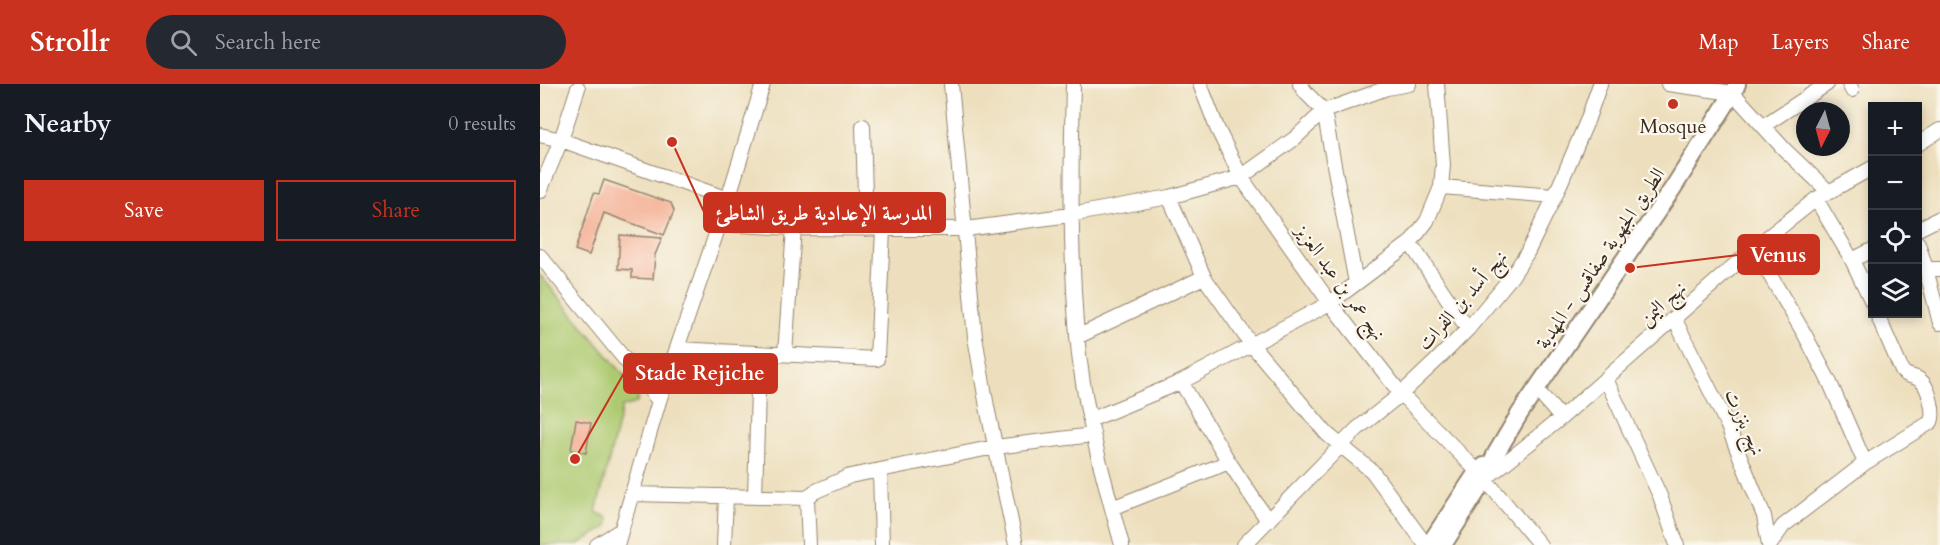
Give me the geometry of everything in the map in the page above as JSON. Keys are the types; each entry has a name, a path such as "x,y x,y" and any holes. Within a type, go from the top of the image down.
{"main road":[{"name":"الطريق الجهوية صفاقس - المهدية","path":"1428,545 1481,476 1536,389 1673,188 1735,89"},
{"name":"الطريق الجهوية صفاقس - المهدية","path":"1443,545 1481,476"}],"street":[{"path":"617,545 658,400 720,224 763,84"},
{"path":"951,84 975,337 1016,545"},
{"path":"1073,84 1070,215 1077,337 1093,435 1122,545"},
{"name":"نهج عمر بن عبد العزيز","path":"1200,84 1217,128 1241,177 1330,303 1401,394 1481,476 1540,545"},
{"path":"1300,84 1324,111 1356,283"},
{"path":"720,224 866,230 966,229 1070,215 1170,197 1241,177 1294,139 1324,111 1387,88 1409,84"},
{"path":"1090,420 1181,382 1330,303 1410,243 1427,221 1441,187 1443,165 1437,84"},
{"name":"نهج أسد بن الفرات","path":"1244,545 1357,429 1401,394 1468,329 1512,276 1527,253 1555,196 1600,84"},
{"path":"1668,84 1735,89 1763,126 1828,191"},
{"path":"1763,126 1827,84"},
{"path":"540,191 561,140 578,88"},
{"path":"863,126 866,230"},
{"path":"1922,141 1940,130"},
{"path":"540,135 561,140 728,199"},
{"name":"نهج اليمن","path":"1481,476 1532,442 1561,418 1754,248 1816,199 1868,170"},
{"path":"1441,187 1555,196"},
{"path":"1170,197 1204,277 1251,344 1327,434 1372,471 1428,545"},
{"path":"1816,199 1852,260 1868,294"},
{"path":"1922,227 1940,218"},
{"path":"785,354 794,228"},
{"path":"677,349 877,359 883,230"},
{"path":"1410,243 1468,329"},
{"path":"1754,248 1830,383 1865,463"},
{"path":"1922,251 1933,269 1939,316"},
{"path":"1852,260 1868,252"},
{"path":"540,256 658,400"},
{"path":"1077,337 1204,277"},
{"name":"نهج بنزرت","path":"1674,318 1727,424 1764,516 1769,545"},
{"path":"1769,545 1783,526 1865,463 1927,425 1936,416 1921,380 1906,375 1902,371 1879,318"},
{"path":"755,497 759,353"},
{"path":"1606,379 1660,496 1677,545"},
{"path":"1181,382 1268,521"},
{"path":"1536,389 1561,418"},
{"path":"1512,425 1532,442"},
{"path":"631,494 807,498 814,492 850,476 995,447 1093,435"},
{"path":"1112,508 1229,462"},
{"path":"880,470 882,545"},
{"path":"724,545 726,496"},
{"path":"807,498 809,545"},
{"path":"597,545 621,530"}],"green space":[{"path":"540,275 639,393 637,403 622,407 596,512 608,518 607,527 577,545 540,545"}],"building":[{"path":"604,180 671,203 674,211 664,235 604,213 589,255 575,250 594,193 599,194"},
{"path":"620,235 662,238 655,255 653,279 632,278 632,270 618,269"},
{"path":"576,420 591,423 586,453 571,450"}],"place":[{"name":"Mosque","path":"1673,104"},
{"name":"المدرسة الإعدادية طريق الشاطئ","path":"672,142"},
{"name":"Venus","path":"1630,268"},
{"name":"Stade Rejiche","path":"575,459"}]}
